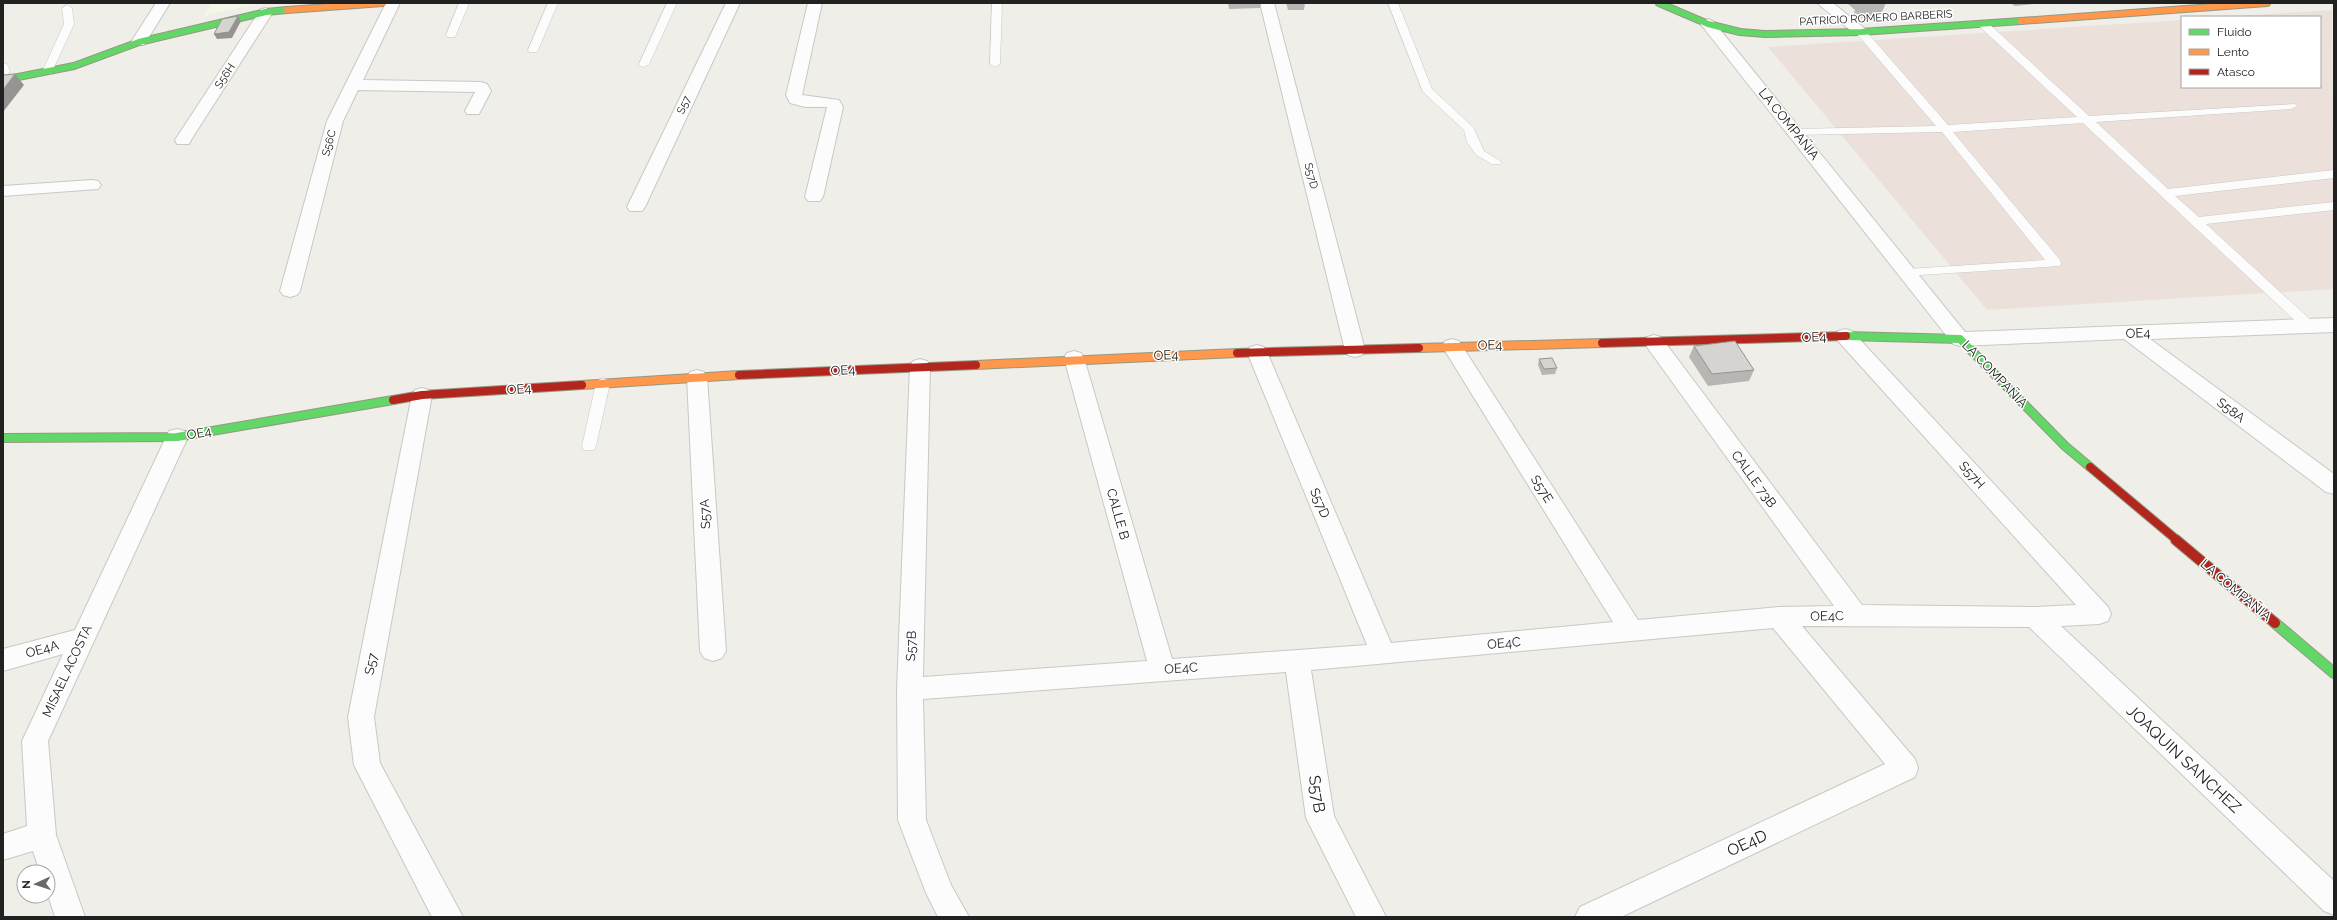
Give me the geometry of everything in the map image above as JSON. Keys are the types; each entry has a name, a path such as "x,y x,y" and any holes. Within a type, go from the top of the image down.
{"street":[{"path":"139,42 162,3"},
{"path":"3,80 74,66 139,42 266,12 383,3"},
{"name":"S56C","path":"290,291 335,121 393,3"},
{"name":"S57","path":"636,208 733,3"},
{"path":"814,197 835,107 832,103 826,102 803,102 796,100 794,96 815,3"},
{"name":"S57D","path":"1267,3 1355,350"},
{"name":"PATRICIO ROMERO BARBERIS","path":"1659,3 1708,24 1740,32 1764,34 1861,32 2266,3"},
{"path":"1824,3 1861,32"},
{"name":"S56H","path":"184,140 266,12"},
{"name":"LA COMPAÑIA","path":"1708,24 1909,273 1960,339 2065,446 2334,673"},
{"path":"353,85 481,87 483,91 473,111"},
{"path":"3,191 92,185"},
{"name":"OE4","path":"3,438 177,437 422,395 697,377 1074,358 1452,346 1845,336 1960,339 2334,325"},
{"name":"S58A","path":"2129,333 2331,482"},
{"name":"S57H","path":"1845,336 2099,614"},
{"name":"CALLE 73B","path":"1654,342 1854,616"},
{"name":"S57E","path":"1452,346 1632,631"},
{"name":"S57D","path":"1257,352 1383,654"},
{"name":"CALLE B","path":"1074,358 1162,669"},
{"name":"S57B","path":"920,366 910,689 912,820 940,893 954,917"},
{"name":"S57A","path":"697,377 713,651"},
{"name":"S57","path":"422,395 361,717 367,765 448,917"},
{"name":"MISAEL ACOSTA","path":"70,917 42,835 35,741 177,437"},
{"name":"OE4C","path":"910,689 1162,669 1383,654 1779,617 2034,617 2099,614"},
{"name":"OE4D","path":"1590,917 1904,768 1779,617"},
{"name":"JOAQUIN SANCHEZ","path":"2034,617 2334,901"},
{"name":"OE4A","path":"3,660 82,638"},
{"name":"S57B","path":"1298,660 1320,818 1371,917"},
{"path":"3,847 42,835"}],"lane":[{"path":"451,35 464,3"},
{"path":"532,50 553,3"},
{"path":"644,64 672,3"},
{"path":"995,64 998,3"},
{"path":"1393,3 1427,90 1469,129 1473,142 1480,153 1496,162"},
{"path":"47,72 48,64 69,24 67,8"},
{"path":"1983,24 2309,326"},
{"path":"1861,32 1945,129 2055,263 1909,273"},
{"path":"3,66 5,71 3,74"},
{"path":"1795,132 1945,129 2291,106"},
{"path":"2166,193 2334,174"},
{"path":"2196,221 2334,206"},
{"path":"589,446 603,383"}],"shaded area":[{"path":"211,3 260,3 204,16"},
{"path":"2332,10 2334,289 1987,310 1768,47 2181,20 2181,88 2321,88 2321,16 2239,16"}],"building":[{"path":"238,16 229,32 214,34 222,19"},
{"path":"15,74 3,90 3,75"},
{"path":"1735,341 1754,370 1712,374 1694,346"},
{"path":"1552,358 1557,368 1544,369 1539,359"}],"traffic: fast":[{"path":"1659,3 1708,24 1740,32 1765,34 1861,32 2021,21"},
{"path":"3,80 74,66 139,42 266,12 287,10"},
{"path":"1846,336 1960,339 2065,446 2090,467"},
{"path":"3,438 177,437 393,400"},
{"path":"2275,623 2334,673"}],"traffic: slow":[{"path":"287,10 383,3"},
{"path":"2021,21 2267,3"},
{"path":"1419,348 1602,343"},
{"path":"976,365 1237,353"},
{"path":"582,385 739,375"}],"traffic: jam":[{"path":"1602,343 1846,336"},
{"path":"1237,353 1419,348"},
{"path":"739,375 976,365"},
{"path":"393,400 422,395 582,385"},
{"path":"2090,467 2275,623"}]}
